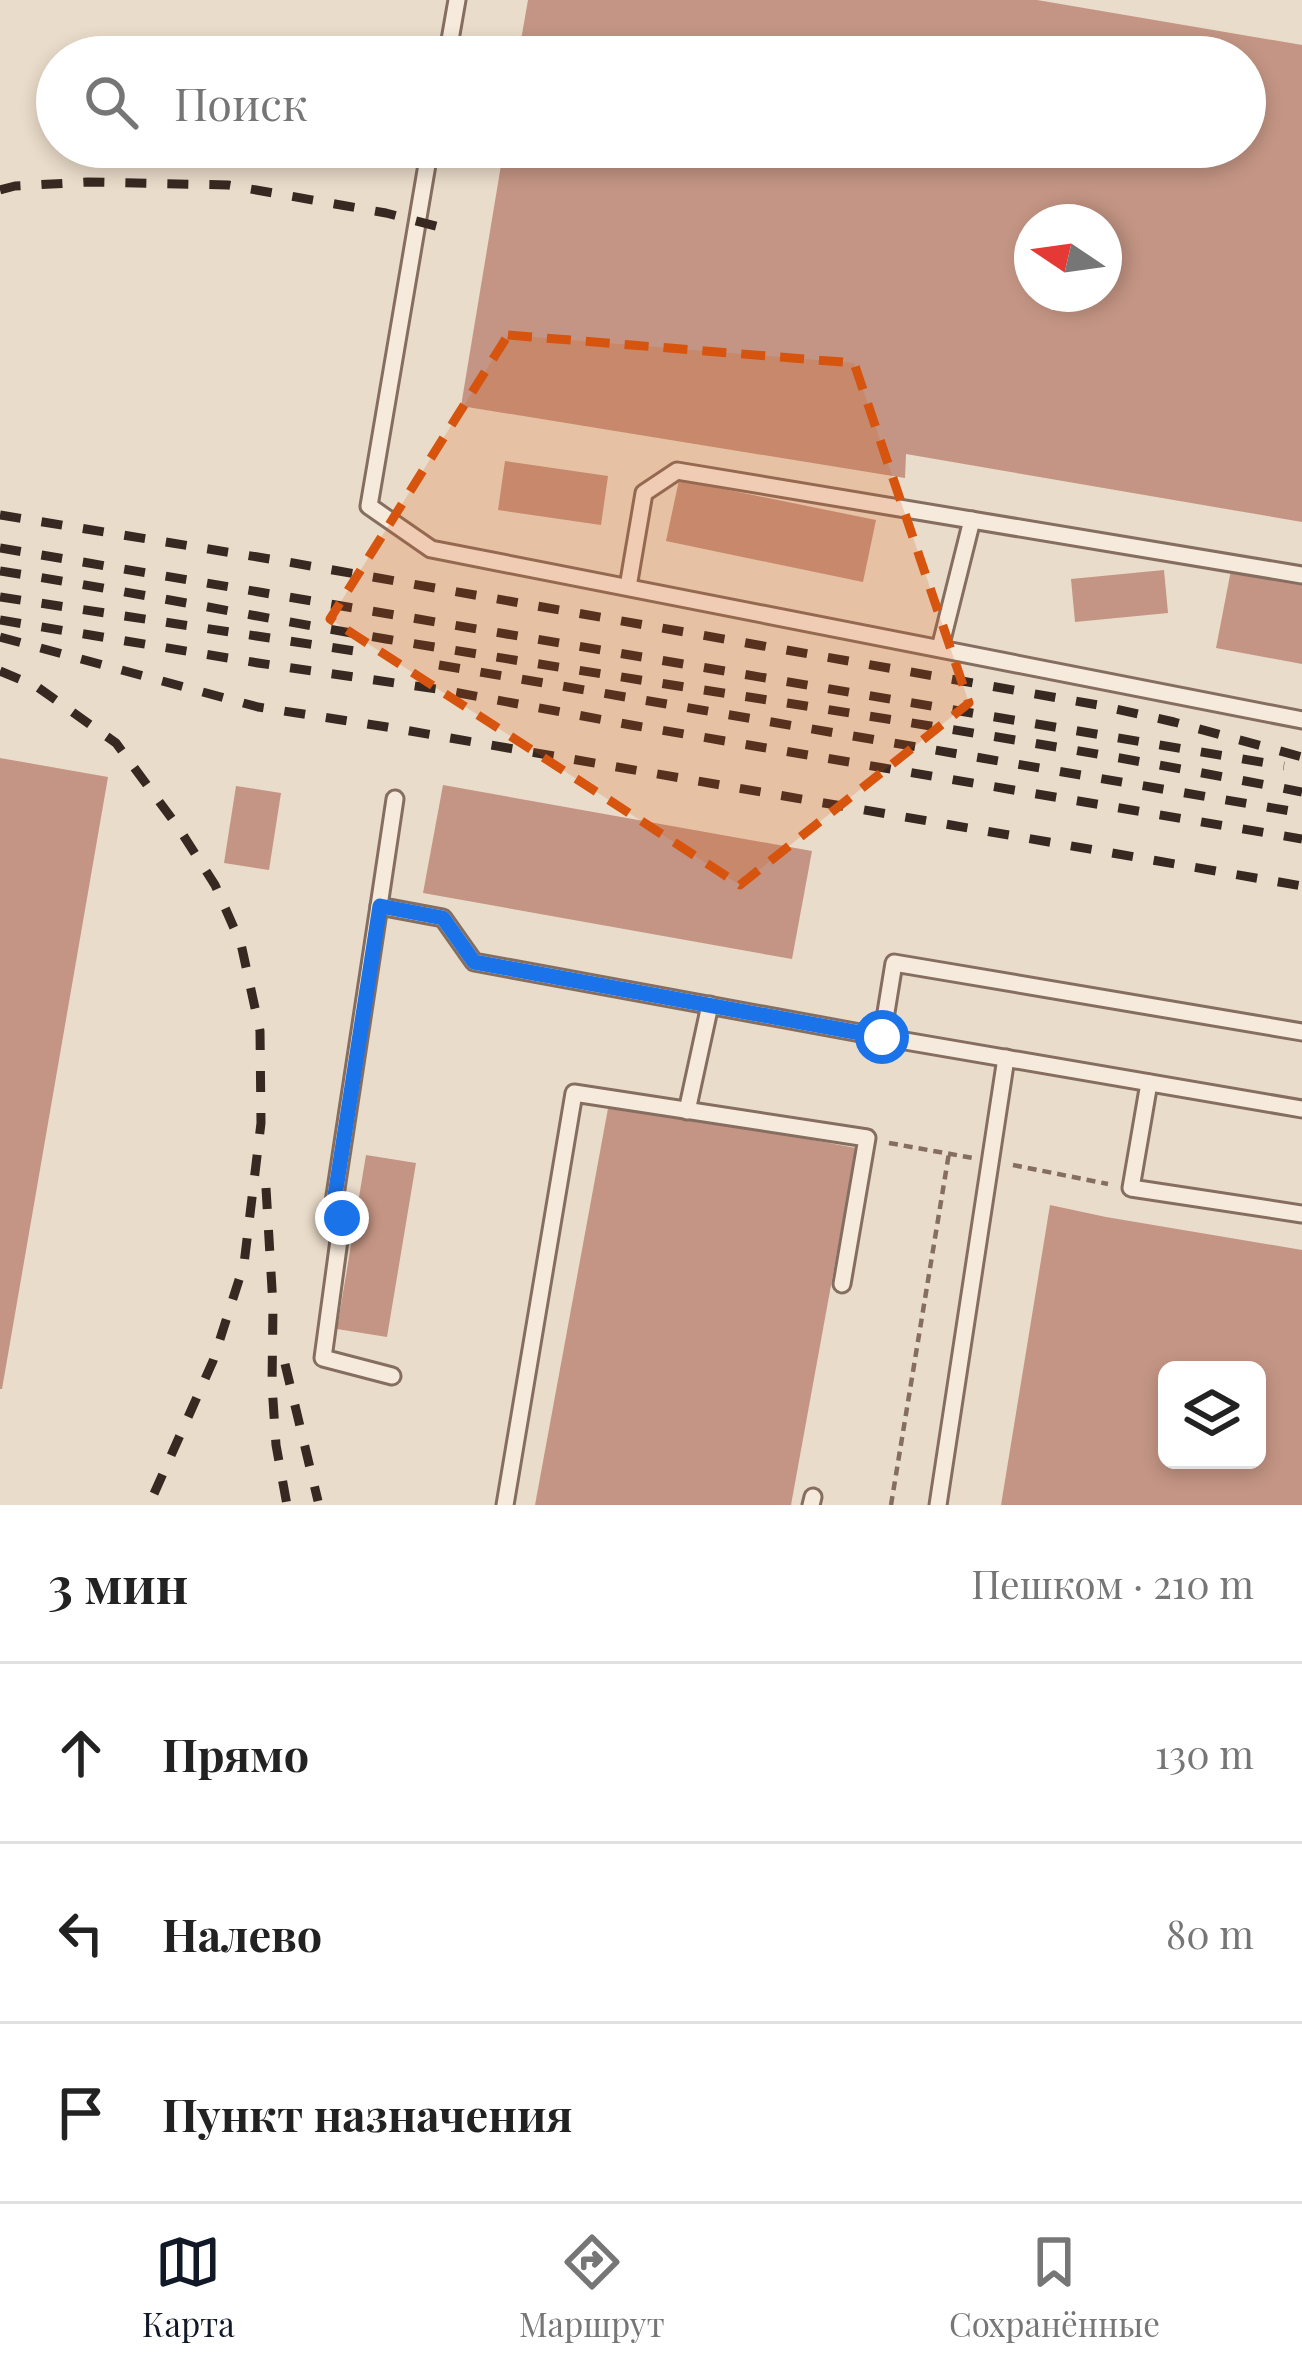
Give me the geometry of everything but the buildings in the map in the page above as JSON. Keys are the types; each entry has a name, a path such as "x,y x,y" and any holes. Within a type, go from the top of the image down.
{"lane":[{"path":"451,36 457,0"},
{"path":"426,168 369,506 431,549 1302,720"},
{"path":"628,587 644,493 677,471 1302,575"},
{"path":"940,648 972,520"},
{"path":"392,1376 323,1358 342,1218 334,1202 394,800"},
{"path":"380,906 443,918 474,962 1302,1109"},
{"path":"882,1037 895,963 1302,1032"},
{"path":"687,1111 710,1005"},
{"path":"938,1505 1006,1058"},
{"path":"1149,1082 1131,1188 1302,1214"},
{"path":"506,1505 574,1093 867,1138 842,1284"}],"path":[{"path":"892,1505 949,1153"}],"highlighted area":[{"path":"508,335 854,363 969,703 740,885 330,619"}],"railway":[{"path":"0,190 88,182 228,185 443,228"},
{"path":"0,515 1098,705 1302,757"},
{"path":"0,548 1284,766"},
{"path":"0,571 1302,792"},
{"path":"0,597 368,653"},
{"path":"0,620 443,690 1302,839"},
{"path":"0,637 258,707 1302,886"},
{"path":"439,665 1302,813"},
{"path":"0,671 36,686 116,743 178,827 215,885 241,944 260,1031 261,1123 244,1264 213,1361 149,1505"},
{"path":"266,1188 272,1385 287,1505"},
{"path":"285,1364 318,1501"}],"route":[{"path":"342,1218 334,1202 380,906 443,918 474,962 882,1037"}]}
